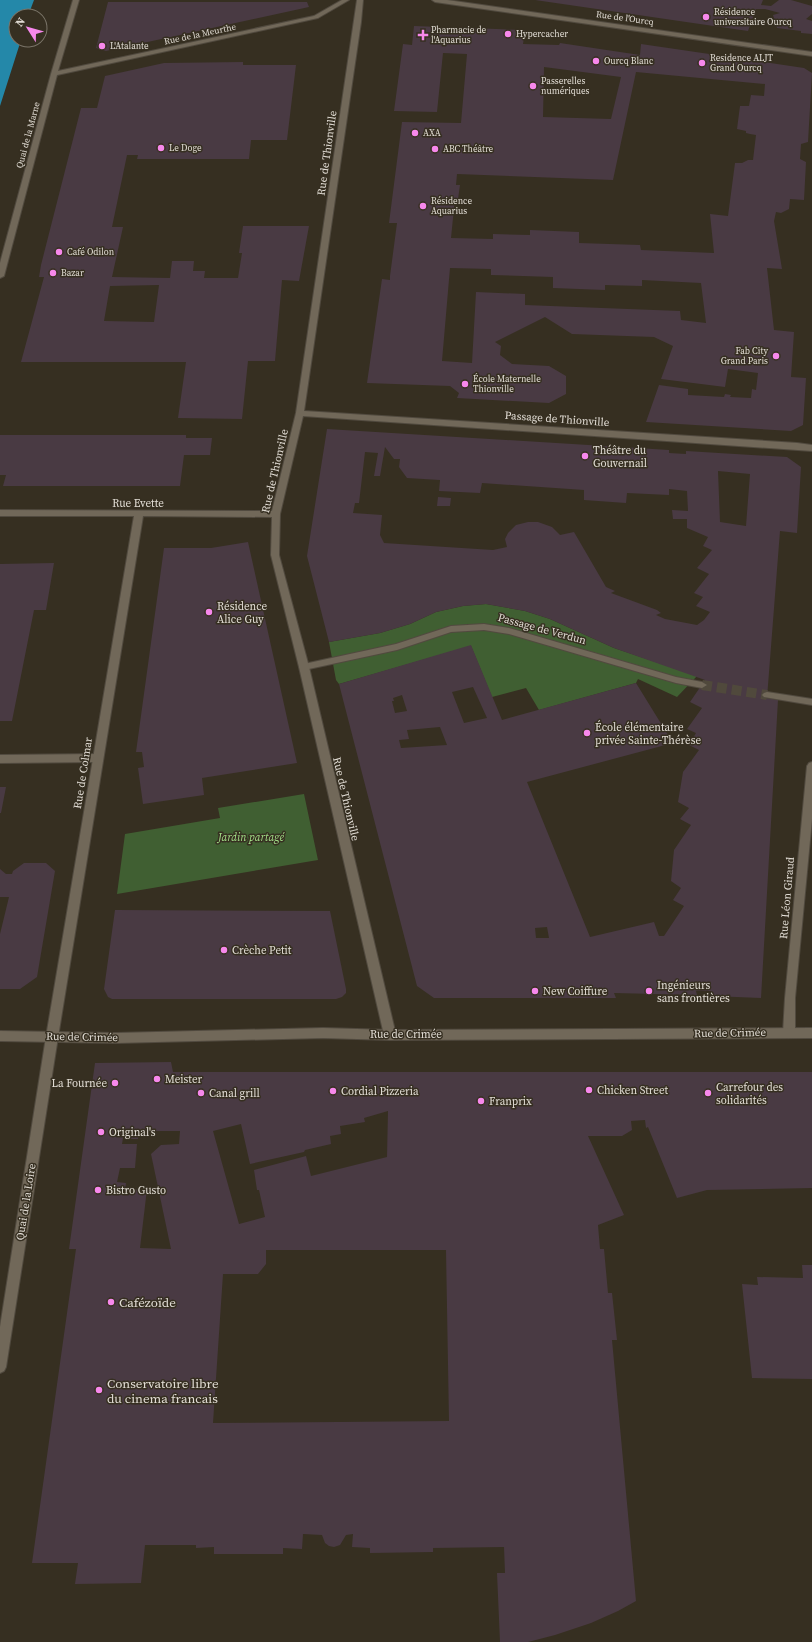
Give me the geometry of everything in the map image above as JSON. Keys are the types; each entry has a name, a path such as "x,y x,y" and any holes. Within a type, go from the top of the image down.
{"street":[{"name":"Quai de la Marne","path":"0,276 54,74 76,0"},
{"name":"Rue de la Meurthe","path":"54,74 316,18 346,0"},
{"name":"Rue de Thionville","path":"360,0 300,413 276,514 274,555 304,667 390,1035"},
{"name":"Rue de l'Ourcq","path":"435,0 812,54"},
{"name":"Passage de Thionville","path":"300,413 789,445 812,448"},
{"name":"Rue Evette","path":"0,513 276,514"},
{"name":"Rue de Colmar","path":"52,1037 139,514"},
{"name":"Passage de Verdun","path":"304,667 397,647 451,629 484,627 509,631 676,680 702,685"},
{"path":"767,695 812,702"},
{"path":"0,759 98,758"},
{"name":"Rue Léon Giraud","path":"789,1032 790,998 812,766"},
{"name":"Rue de Crimée","path":"0,1036 124,1037 323,1033 390,1035 812,1033"},
{"name":"Quai de la Loire","path":"0,1367 52,1037"}],"green space":[{"path":"486,604 525,611 550,619 614,648 697,676 677,697 638,679 636,683 539,710 526,688 492,697 471,646 339,684 336,680 329,642 380,633 410,624 436,612 463,606"},
{"name":"Jardin partagé","path":"304,794 318,860 117,894 125,834 220,818 218,808"}],"water":[{"path":"0,0 34,0 31,8 8,8 8,48 18,48 0,106"}],"building":[{"name":"Résidence universitaire Ourcq","path":"535,0 763,0 761,5 771,6 779,0 791,0 812,6 812,14 806,19 812,21 812,34 777,28 773,15 780,13 765,9 756,9 748,31"},
{"path":"108,2 307,2 309,7 106,51 96,48"},
{"path":"414,26 525,30 523,44 559,45 560,43 640,55 641,44 804,68 812,73 808,142 801,144 800,159 806,162 804,200 790,199 789,209 781,213 776,212 774,221 782,269 767,268 774,330 794,332 791,377 806,378 803,425 791,431 646,422 659,385 688,389 688,395 724,397 725,394 731,395 730,397 751,398 752,389 756,390 758,373 728,369 725,387 661,379 673,346 654,337 572,334 545,317 495,342 501,346 500,355 512,364 549,366 566,376 566,394 549,403 457,398 459,393 450,386 367,383 382,279 390,280 397,223 389,223 402,122 461,123 467,54 443,53 437,112 394,111 403,44 412,45","holes":["544,67 621,77 611,119 543,117","636,72 765,84 764,96 751,95 749,106 740,106 737,129 756,135 753,160 735,163 728,216 710,214 714,253 641,250 640,245 579,243 579,232 530,230 530,235 493,234 493,239 451,238 455,198 458,199 460,185 456,185 457,174 613,180","450,268 491,269 491,275 553,277 553,288 605,290 605,285 642,286 642,280 701,283 706,323 681,320 680,311 525,305 525,294 476,292 472,363 442,361"]},
{"path":"243,62 243,65 296,65 287,140 251,140 249,159 137,159 138,155 127,155 112,227 123,227 112,277 170,278 172,261 194,261 193,271 205,271 204,278 238,278 242,253 239,253 243,226 309,226 299,281 282,280 275,361 248,361 242,419 178,418 186,362 21,362 44,277 39,277 41,265 81,108 97,108 105,76 164,63","holes":["159,285 154,322 104,321 110,286"]},
{"path":"327,429 669,450 669,453 686,454 686,451 787,457 801,467 797,533 780,531 767,698 778,700 761,998 711,996 711,991 696,991 697,995 614,993 616,998 434,998 417,986 339,684 471,645 502,720 636,683 673,743 527,782 590,937 654,922 659,936 664,936 684,906 673,900 681,888 671,881 674,850 691,825 680,819 689,808 678,802 683,772 699,750 689,745 696,733 687,729 702,708 690,702 705,680 614,648 550,619 525,611 486,604 463,606 436,612 410,624 380,633 329,642 307,556","holes":["385,447 394,459 400,459 399,467 407,478 440,480 439,491 480,493 482,483 584,490 584,500 626,503 627,493 669,495 669,489 687,491 688,511 672,510 673,519 687,519 687,528 708,537 703,546 712,550 697,568 709,574 694,593 703,597 696,606 710,612 704,620 697,625 665,619 656,615 661,613 657,610 611,593 615,591 606,587 574,532 560,535 552,527 538,522 528,522 516,525 508,533 505,539 507,547 493,550 384,543 380,535 382,515 353,513 355,503 359,503 365,452 378,453 374,476 380,476","718,471 750,474 746,526 720,522","473,687 487,718 464,723 452,692","402,695 407,711 395,713 392,701 394,701 393,698","440,727 447,745 401,748 399,740 409,739 407,730","547,927 549,938 536,938 535,928"]},
{"path":"0,435 186,435 186,438 212,438 210,455 184,455 180,486 3,486 6,475 0,475"},
{"path":"438,497 451,498 450,506 437,506"},
{"name":"Résidence Alice Guy","path":"248,542 297,763 202,778 204,795 143,804 138,768 144,767 142,752 136,752 164,548 211,548"},
{"path":"54,563 46,610 34,610 12,721 0,721 0,564"},
{"path":"0,787 6,787 1,813 0,813"},
{"path":"24,863 46,863 55,871 37,977 20,989 0,989 0,934 9,897 0,897 0,869 6,874 12,874 13,871"},
{"name":"Crèche Petit","path":"115,910 330,911 346,993 342,997 336,999 112,999 108,997 104,989"},
{"path":"171,1062 173,1072 812,1072 812,1188 707,1190 677,1198 648,1127 646,1128 645,1120 631,1121 632,1130 622,1136 588,1136 624,1215 598,1225 600,1249 604,1249 608,1293 612,1293 617,1340 612,1340 636,1601 591,1623 555,1635 528,1642 500,1642 497,1573 505,1573 504,1547 433,1548 433,1552 370,1553 370,1548 352,1547 353,1534 346,1535 340,1545 334,1547 325,1543 322,1535 303,1534 302,1549 283,1548 283,1554 214,1554 214,1547 196,1548 196,1545 145,1545 141,1583 75,1584 78,1563 32,1563 76,1249 69,1249 95,1063","holes":["388,1111 387,1157 311,1176 306,1156 254,1170 257,1190 259,1190 265,1217 239,1224 213,1131 241,1124 250,1164 304,1152 305,1150 331,1144 330,1136 341,1134 340,1126 365,1122 364,1118","139,1131 180,1131 179,1144 161,1145 151,1154 171,1249 140,1248 147,1189 125,1190 126,1183 117,1182 120,1168 135,1168 137,1144 122,1144 124,1132 132,1132 131,1139 138,1139","266,1250 446,1250 449,1421 213,1423 223,1274 258,1274 266,1264"]},
{"path":"802,1265 812,1265 812,1379 752,1378 742,1284 758,1285 757,1277 803,1278"}],"tunnel":[{"path":"702,685 767,695"}],"place":[{"name":"Résidence universitaire Ourcq","path":"706,17"},
{"name":"Hypercacher","path":"508,34"},
{"name":"Pharmacie de l'Aquarius","path":"423,35"},
{"name":"L'Atalante","path":"102,46"},
{"name":"Ourcq Blanc","path":"596,61"},
{"name":"Residence ALJT Grand Ourcq","path":"702,63"},
{"name":"Passerelles numériques","path":"533,86"},
{"name":"AXA","path":"415,133"},
{"name":"Le Doge","path":"161,148"},
{"name":"ABC Théâtre","path":"435,149"},
{"name":"Résidence Aquarius","path":"423,206"},
{"name":"Café Odilon","path":"59,252"},
{"name":"Bazar","path":"53,273"},
{"name":"Fab City Grand Paris","path":"776,356"},
{"name":"École Maternelle Thionville","path":"465,384"},
{"name":"Théâtre du Gouvernail","path":"585,456"},
{"name":"Résidence Alice Guy","path":"209,612"},
{"name":"École élémentaire privée Sainte-Thérèse","path":"587,733"},
{"name":"Crèche Petit","path":"224,950"},
{"name":"New Coiffure","path":"535,991"},
{"name":"Ingénieurs sans frontières","path":"649,991"},
{"name":"Meister","path":"157,1079"},
{"name":"La Fournée","path":"115,1083"},
{"name":"Chicken Street","path":"589,1090"},
{"name":"Cordial Pizzeria","path":"333,1091"},
{"name":"Canal grill","path":"201,1093"},
{"name":"Carrefour des solidarités","path":"708,1093"},
{"name":"Franprix","path":"481,1101"},
{"name":"Original's","path":"101,1132"},
{"name":"Bistro Gusto","path":"98,1190"},
{"name":"Cafézoïde","path":"111,1302"},
{"name":"Conservatoire libre du cinema francais","path":"99,1390"}]}
